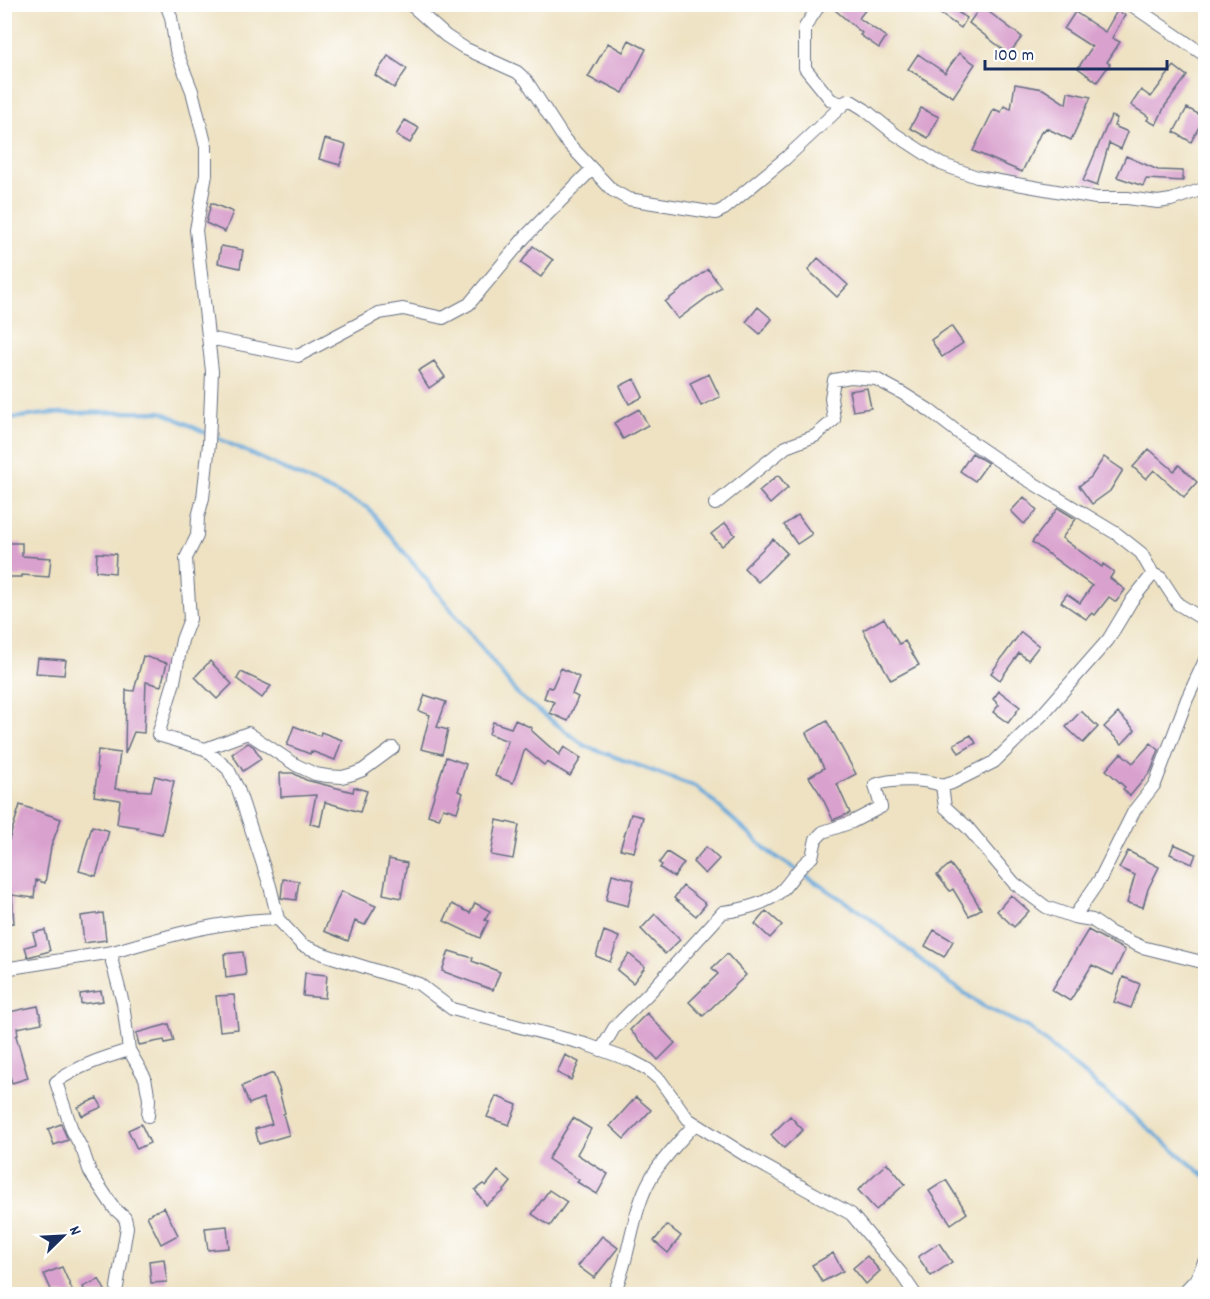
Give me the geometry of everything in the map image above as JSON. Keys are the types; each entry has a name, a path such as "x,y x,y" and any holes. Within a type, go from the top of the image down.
{"street":[{"path":"166,4 171,17 176,50 192,91 206,147 206,175 196,230 212,371 209,444 203,498 198,517 197,536 186,558 190,619 182,640 174,682 158,735 205,749 228,769 238,789 270,885 278,919 302,945 326,955 419,984 452,1009 500,1020 632,1061 660,1080 687,1119 750,1158 851,1214 871,1236 915,1294"},
{"path":"410,4 446,36 466,49 522,76 565,140 612,190 628,199 716,213 786,158 842,104 851,101 895,134 941,164 976,177 1096,198 1127,198 1158,202 1206,188"},
{"path":"820,4 805,27 805,68 831,100 842,104"},
{"path":"1130,4 1206,56"},
{"path":"209,338 298,356 379,313 403,309 443,318 469,304 525,237 592,169"},
{"path":"715,504 786,447 815,436 834,420 831,398 834,380 850,377 876,378 929,410 1018,474 1117,534 1141,553 1153,574 1161,578 1178,604 1206,621"},
{"path":"601,1050 614,1028 723,912 767,902 781,891 804,863 812,857 816,839 824,832 852,822 881,807 875,785 886,780 937,783 942,786 994,762 1041,716 1108,640 1132,600 1153,574"},
{"path":"1074,917 1100,879 1134,811 1155,784 1187,699 1206,658"},
{"path":"205,749 248,733 282,757 315,774 342,777 363,770 393,748"},
{"path":"942,786 945,807 968,828 1014,883 1047,907 1074,917 1092,920 1111,933 1142,947 1206,963"},
{"path":"4,969 113,952 204,928 252,919 278,919"},
{"path":"113,952 112,962 123,1003 129,1050 146,1078 149,1099 148,1116"},
{"path":"117,1287 126,1227 125,1218 114,1208 90,1172 83,1150 72,1130 56,1082 69,1073 98,1060 129,1050"},
{"path":"613,1294 628,1240 650,1178 695,1124"},
{"path":"1182,1294 1196,1279 1206,1258"}],"building":[{"path":"840,4 870,4 859,18 886,37 879,48 860,35 862,33 835,10"},
{"path":"945,4 967,18 961,28 939,13"},
{"path":"981,6 1022,37 1009,54 969,23"},
{"path":"1117,11 1125,15 1112,38 1120,42 1107,62 1110,64 1097,82 1078,68 1092,47 1064,29 1075,12 1105,32"},
{"path":"629,40 646,49 623,93 588,77 608,43 623,52"},
{"path":"959,53 975,64 953,97 908,69 918,54 945,73"},
{"path":"388,56 407,69 394,88 375,75"},
{"path":"1174,66 1187,76 1165,106 1156,125 1147,120 1149,117 1131,105 1141,90 1151,97"},
{"path":"1015,84 1043,89 1066,104 1068,92 1091,97 1071,140 1046,128 1043,132 1042,130 1022,172 973,151 994,109 1001,112 1004,106 1011,109"},
{"path":"921,108 939,117 928,138 910,128"},
{"path":"1187,108 1204,117 1191,142 1174,132"},
{"path":"1111,116 1117,118 1114,126 1128,132 1121,149 1109,143 1097,186 1083,181"},
{"path":"405,120 419,128 410,143 396,135"},
{"path":"325,139 346,145 340,165 319,159"},
{"path":"1126,156 1158,170 1183,171 1183,181 1146,179 1143,186 1117,177"},
{"path":"211,203 233,212 225,232 206,223"},
{"path":"221,246 243,250 240,268 218,263"},
{"path":"533,246 553,260 541,277 521,263"},
{"path":"818,258 848,285 837,297 808,270"},
{"path":"708,269 721,287 678,319 665,302"},
{"path":"758,307 772,319 760,334 746,322"},
{"path":"951,326 963,343 942,357 931,340"},
{"path":"434,361 445,377 429,388 418,371"},
{"path":"709,374 720,397 701,406 690,383"},
{"path":"634,379 643,397 629,404 620,386"},
{"path":"867,388 871,408 853,411 849,391"},
{"path":"639,409 648,425 623,439 614,423"},
{"path":"1149,449 1174,471 1179,465 1197,482 1184,497 1154,470 1146,479 1133,467"},
{"path":"972,453 988,463 975,481 960,471"},
{"path":"1104,457 1123,470 1110,491 1092,504 1079,486 1091,477"},
{"path":"778,475 788,488 770,504 759,491"},
{"path":"1024,497 1037,510 1024,524 1011,511"},
{"path":"1058,508 1076,519 1062,538 1102,567 1103,564 1114,572 1110,578 1125,590 1116,602 1109,597 1095,615 1092,613 1086,619 1061,602 1067,594 1080,603 1092,586 1032,542"},
{"path":"798,515 812,534 797,544 784,525"},
{"path":"725,523 735,535 722,546 711,534"},
{"path":"773,539 787,553 758,582 744,568"},
{"path":"5,543 22,543 22,556 51,558 49,577 22,575 22,577 4,577"},
{"path":"97,553 116,554 115,573 96,571"},
{"path":"884,618 899,644 905,641 919,665 891,680 863,630"},
{"path":"1021,632 1039,646 1028,660 1019,653 1000,680 991,673"},
{"path":"143,656 167,663 161,686 146,682 144,733 134,732 125,754 126,690 134,691"},
{"path":"38,658 66,660 64,675 36,673"},
{"path":"210,661 232,684 217,699 195,677"},
{"path":"561,668 579,677 572,694 578,697 568,721 550,713 554,702 544,698 548,687 552,688"},
{"path":"241,672 271,686 262,698 237,679"},
{"path":"999,691 1020,707 1008,723 993,712 999,705 993,699"},
{"path":"425,695 446,702 437,727 448,730 442,754 421,749 430,715 419,711"},
{"path":"1081,711 1098,727 1083,743 1066,727"},
{"path":"1118,713 1135,730 1122,744 1104,727"},
{"path":"515,720 532,728 531,730 559,755 564,747 581,758 570,776 547,762 544,765 525,749 513,783 495,776 508,741 489,734 493,722 511,728"},
{"path":"827,721 856,774 837,784 850,813 833,820 809,777 824,768 806,733"},
{"path":"294,726 320,736 321,732 342,740 335,760 287,745"},
{"path":"971,735 976,743 959,753 954,744"},
{"path":"248,743 254,747 261,759 243,771 232,754"},
{"path":"1151,743 1159,750 1151,771 1130,796 1123,789 1125,787 1106,770 1121,753 1133,763"},
{"path":"98,750 120,753 115,789 151,791 155,776 174,781 162,834 117,824 120,800 94,796"},
{"path":"446,757 466,764 458,791 463,793 457,812 443,808 439,819 428,815"},
{"path":"280,773 293,773 306,780 353,792 354,787 367,791 360,812 325,802 320,826 310,824 316,795 281,797"},
{"path":"20,805 61,819 51,847 45,883 36,880 34,898 12,895 14,923 4,924 4,840 9,840"},
{"path":"631,814 643,817 634,852 620,849"},
{"path":"497,820 519,825 513,859 491,855"},
{"path":"92,826 109,831 96,876 79,871"},
{"path":"1174,844 1196,854 1192,864 1170,854"},
{"path":"706,847 719,859 705,874 693,862"},
{"path":"1128,851 1159,867 1148,889 1143,907 1127,903 1135,875 1119,868"},
{"path":"667,852 684,863 674,877 660,868 662,865 659,863"},
{"path":"389,859 407,863 401,898 383,894"},
{"path":"950,864 981,909 969,916 953,889 950,891 937,875"},
{"path":"612,874 634,880 628,906 606,900"},
{"path":"283,879 299,881 296,900 281,898"},
{"path":"683,886 706,904 696,916 674,898"},
{"path":"341,891 376,906 365,925 355,921 348,941 324,931"},
{"path":"1011,895 1029,911 1014,927 997,911"},
{"path":"475,903 490,911 480,938 444,921 452,904 470,913"},
{"path":"766,911 782,925 770,938 755,924"},
{"path":"103,913 106,940 84,943 81,916"},
{"path":"655,914 680,940 665,954 641,929"},
{"path":"45,930 50,951 28,957 25,947 36,944 33,933"},
{"path":"934,930 953,941 944,957 925,946"},
{"path":"1088,930 1125,950 1113,975 1092,965 1070,1001 1052,990"},
{"path":"604,931 619,937 610,962 596,956"},
{"path":"449,951 473,958 472,961 500,972 493,990 442,971"},
{"path":"243,952 246,975 226,978 224,954"},
{"path":"629,954 645,967 633,983 617,970"},
{"path":"727,954 746,975 703,1016 689,1002 718,974 712,968"},
{"path":"305,973 327,975 325,998 303,996"},
{"path":"1123,977 1140,984 1131,1008 1114,1002"},
{"path":"101,991 103,1001 81,1004 80,994"},
{"path":"234,995 238,1029 220,1031 216,996"},
{"path":"38,1006 42,1023 17,1028 18,1035 16,1036 28,1078 12,1083 4,1057 4,1013"},
{"path":"647,1013 675,1043 658,1060 630,1030"},
{"path":"169,1024 174,1041 165,1043 164,1040 139,1045 136,1033"},
{"path":"565,1055 579,1062 571,1080 557,1073"},
{"path":"273,1073 280,1091 289,1135 259,1144 255,1129 272,1124 263,1098 249,1104 242,1086"},
{"path":"496,1096 517,1105 509,1125 487,1117"},
{"path":"636,1097 651,1110 624,1139 610,1126"},
{"path":"97,1098 102,1107 82,1116 78,1107"},
{"path":"790,1116 803,1130 784,1148 771,1135"},
{"path":"573,1118 591,1129 577,1154 608,1174 597,1194 577,1182 579,1180 548,1159"},
{"path":"61,1124 68,1140 54,1145 48,1129"},
{"path":"141,1124 150,1143 137,1149 128,1130"},
{"path":"887,1163 905,1184 876,1210 858,1190"},
{"path":"498,1171 511,1182 503,1192 486,1205 475,1190 483,1184 486,1186"},
{"path":"946,1180 967,1213 951,1224 929,1191"},
{"path":"549,1190 567,1202 550,1226 532,1214"},
{"path":"164,1207 178,1235 161,1244 147,1216"},
{"path":"667,1225 681,1236 668,1253 654,1241"},
{"path":"227,1226 229,1248 208,1250 205,1228"},
{"path":"602,1236 618,1248 594,1278 578,1266"},
{"path":"939,1243 952,1262 931,1276 918,1257"},
{"path":"833,1253 843,1271 822,1282 812,1265"},
{"path":"867,1256 880,1271 866,1284 853,1268"},
{"path":"164,1259 167,1282 151,1283 149,1261"},
{"path":"62,1267 74,1294 53,1294 44,1274"},
{"path":"99,1279 107,1294 86,1294 83,1287"}],"waterway":[{"path":"4,419 54,413 162,412 206,433"},
{"path":"213,436 368,508 518,695 585,746 697,787 769,852 867,916 943,978 983,1006 1029,1028 1206,1177"}]}
